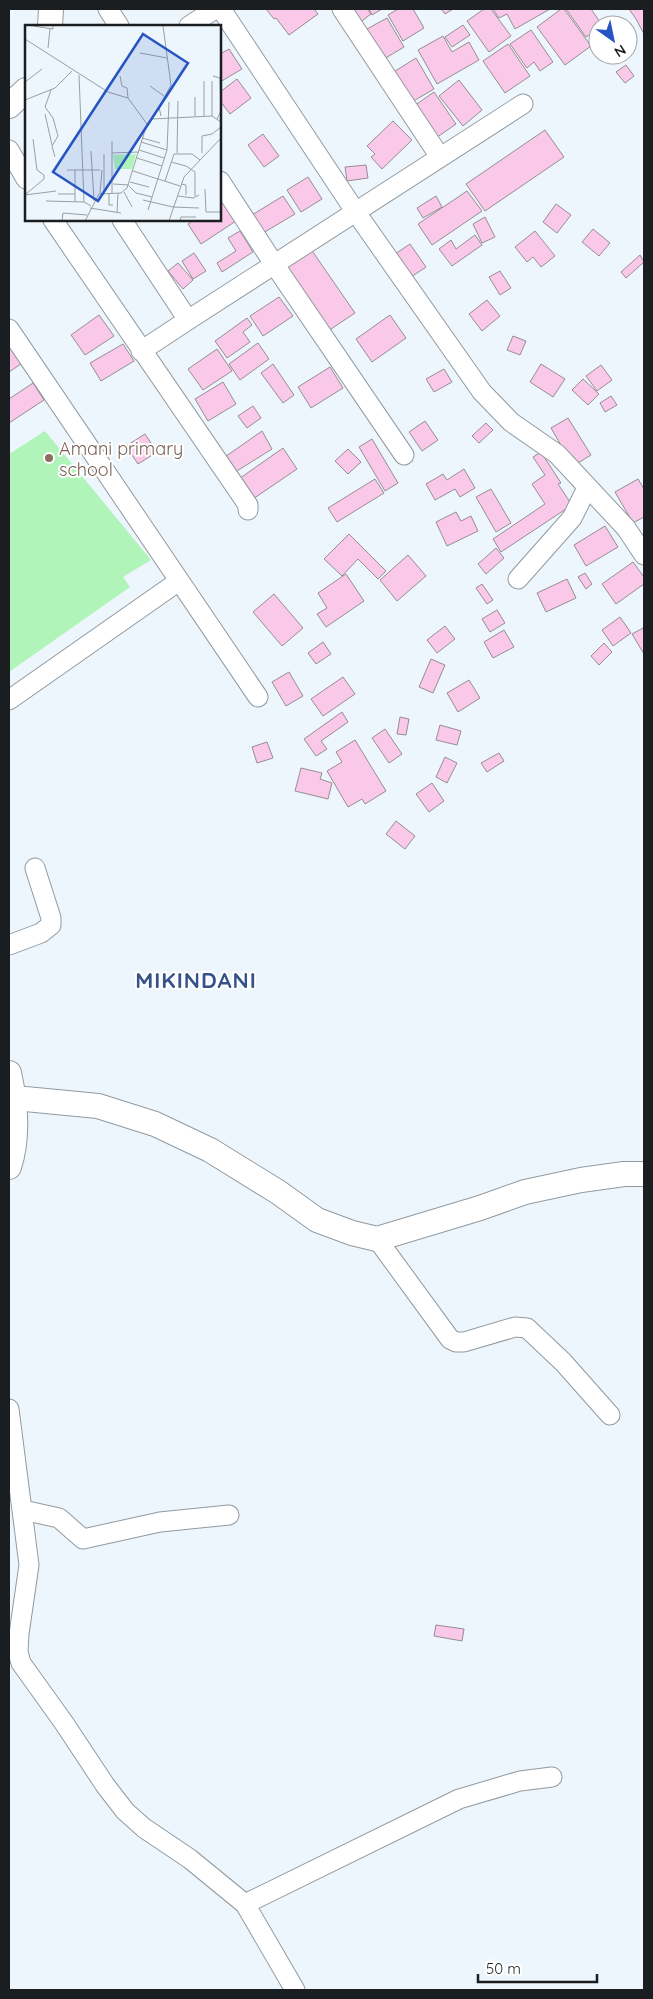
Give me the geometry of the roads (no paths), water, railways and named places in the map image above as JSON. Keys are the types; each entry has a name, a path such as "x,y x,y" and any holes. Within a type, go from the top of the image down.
{"street":[{"path":"50,25 51,9"},
{"path":"108,9 118,25"},
{"path":"191,25 215,9"},
{"path":"222,9 355,212 482,392 511,422 557,454 626,528 644,556"},
{"path":"342,9 440,157"},
{"path":"9,106 25,91"},
{"path":"141,351 523,104"},
{"path":"9,150 25,177"},
{"path":"221,183 404,455"},
{"path":"54,221 248,506 248,510"},
{"path":"123,221 188,320"},
{"path":"9,329 258,697"},
{"path":"518,579 572,518 588,488"},
{"path":"9,700 179,581"},
{"path":"9,944 41,933 51,925 51,918 35,868"},
{"path":"9,1073 15,1098 16,1129 9,1167"},
{"path":"15,1098 98,1106 154,1124 210,1150 278,1192 317,1220 346,1231 377,1239 480,1208 525,1192 581,1180 624,1174 644,1174"},
{"path":"377,1239 450,1339 456,1342 464,1342 515,1327 527,1328 563,1362 610,1415"},
{"path":"9,1410 29,1565 19,1634 18,1652 21,1664 125,1811 144,1828 190,1859 246,1904 296,1990"},
{"path":"23,1510 59,1518 84,1539 160,1522 229,1515"},
{"path":"246,1904 459,1799 520,1781 552,1777"}],"place":[{"name":"Amani primary school","path":"49,458"}],"district":[{"name":"MIKINDANI","path":"196,980"}]}
